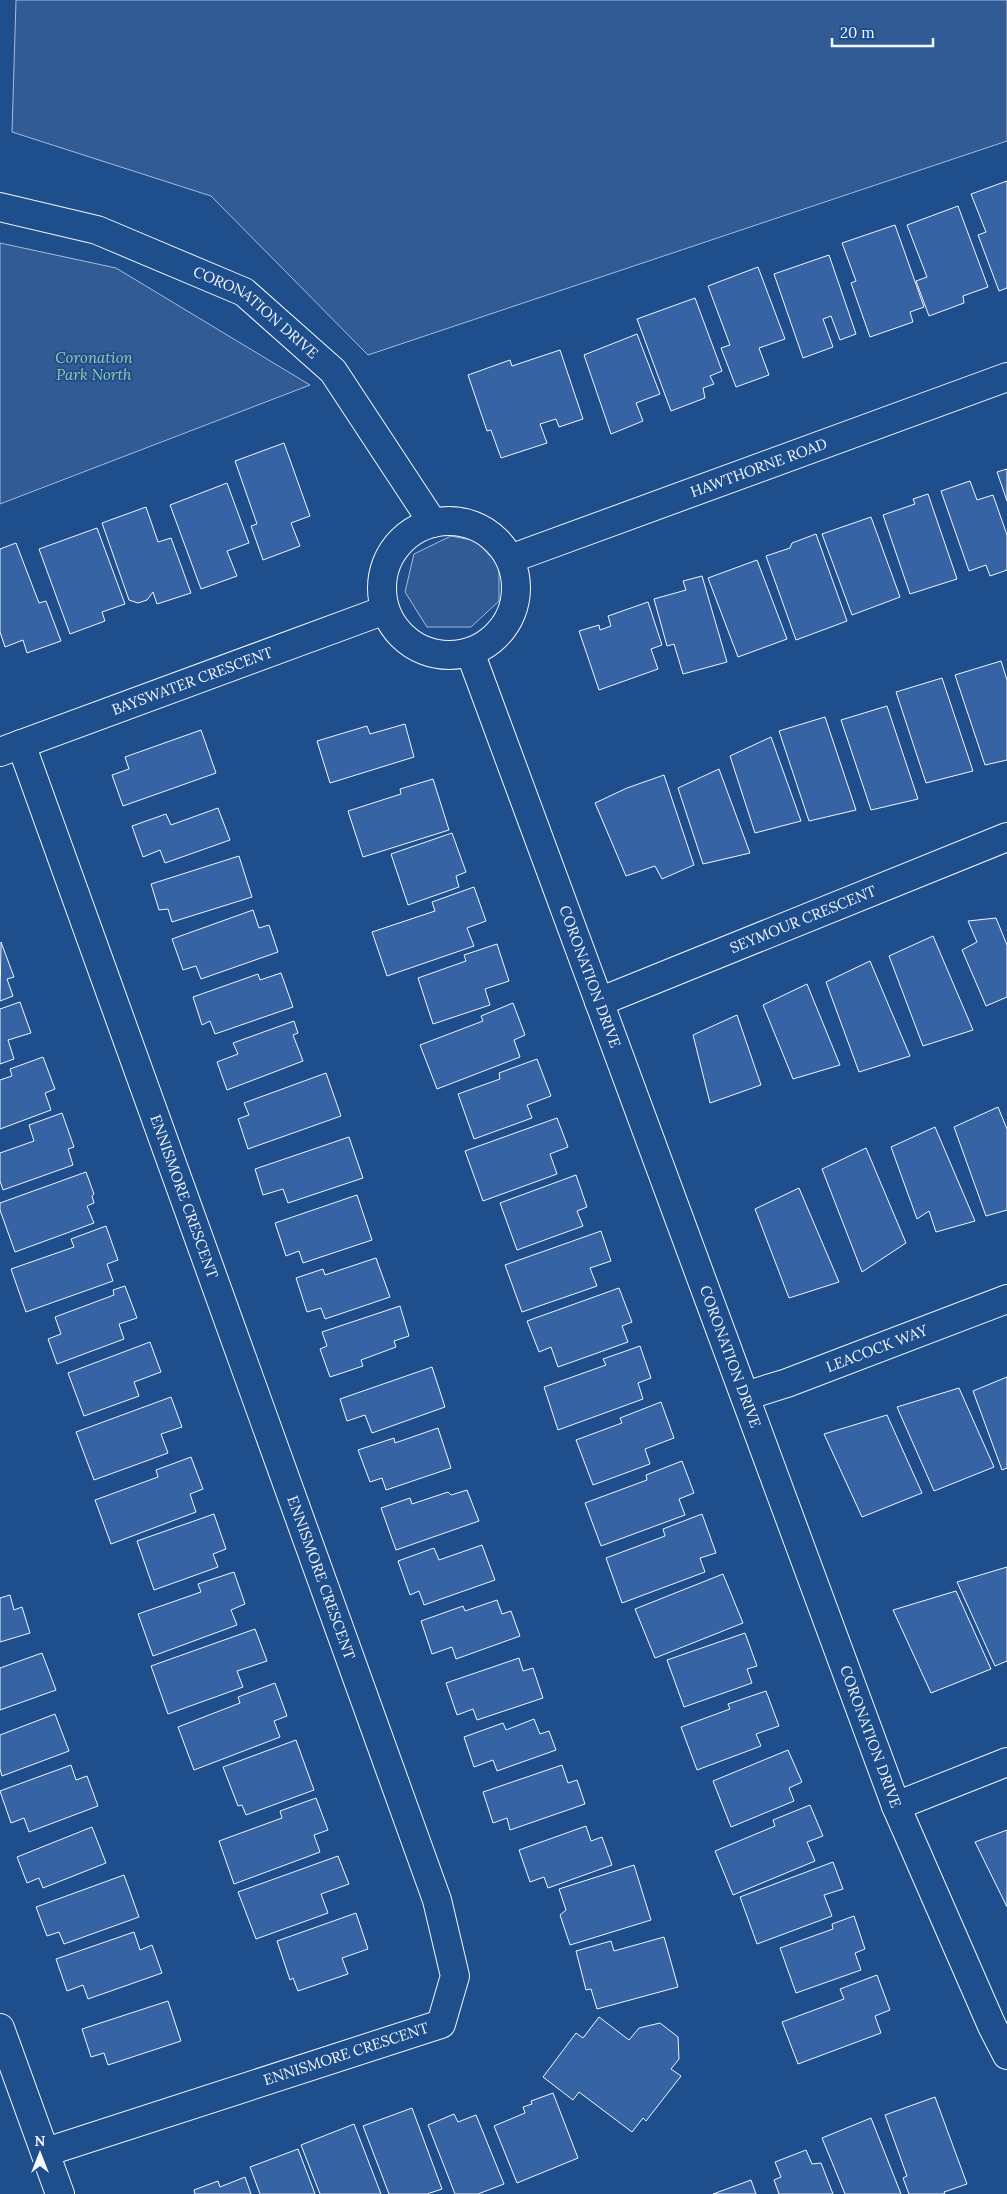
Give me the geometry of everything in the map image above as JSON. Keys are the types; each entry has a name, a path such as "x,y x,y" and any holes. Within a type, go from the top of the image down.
{"street":[{"name":"CORONATION DRIVE","path":"0,207 97,230 244,292 333,371 433,523"},
{"name":"HAWTHORNE ROAD","path":"510,559 1007,377"},
{"path":"456,522 478,528 497,541 510,559 515,572 516,586 511,615 495,638 470,652 449,656 429,652 410,643 395,628 385,610 382,588 386,566 396,547 413,532 433,523 456,522"},
{"name":"BAYSWATER CRESCENT","path":"10,748 385,610"},
{"name":"CORONATION DRIVE","path":"470,652 896,1806 992,2026 1007,2055"},
{"name":"ENNISMORE CRESCENT","path":"10,748 437,1900 455,1976 441,2024 46,2152"},
{"name":"SEYMOUR CRESCENT","path":"599,1002 1007,837"},
{"name":"LEACOCK WAY","path":"745,1396 787,1383 1007,1299"},
{"path":"896,1806 1007,1762"},
{"path":"0,2028 60,2194"}],"shaded area":[{"path":"16,0 1007,0 1007,141 368,355 211,196 12,132"},
{"name":"Coronation Park North","path":"0,243 116,268 310,385 0,504"},
{"path":"451,536 476,541 499,565 499,601 471,627 427,627 405,592 414,554"}],"building":[{"path":"1007,181 1007,288 999,291 978,235 986,232 971,194"},
{"path":"958,206 988,287 963,296 964,303 929,316 916,281 927,277 907,225"},
{"path":"895,225 924,307 910,312 913,322 870,337 851,283 856,281 842,243"},
{"path":"829,255 856,334 840,340 831,316 823,319 833,347 803,358 774,274"},
{"path":"758,267 785,339 759,348 769,375 736,387 721,348 730,345 708,286"},
{"path":"695,298 722,371 710,376 714,384 703,388 705,398 671,411 637,319"},
{"path":"637,334 660,394 636,403 643,421 611,434 584,355"},
{"path":"560,350 583,419 559,427 556,419 540,424 547,443 501,458 491,430 487,431 468,375 510,360 512,366"},
{"path":"284,443 310,516 291,523 300,546 263,560 251,526 257,524 235,461"},
{"path":"1007,469 1007,501 997,472"},
{"path":"970,481 977,500 993,495 1007,535 1007,570 990,576 986,565 969,571 941,491"},
{"path":"227,483 249,543 227,551 237,576 201,589 170,505"},
{"path":"928,494 957,579 910,594 883,515 915,504 913,499"},
{"path":"146,507 158,542 171,538 191,593 157,604 153,592 147,600 138,603 129,600 102,523"},
{"path":"871,517 900,597 852,615 822,534"},
{"path":"97,528 125,604 102,612 105,621 70,634 39,549"},
{"path":"816,534 847,621 796,640 766,556 790,548 792,543"},
{"path":"16,543 39,603 46,601 61,641 27,653 23,640 5,647 0,632 0,549"},
{"path":"757,560 787,639 738,657 708,578"},
{"path":"702,576 727,662 683,674 674,644 667,646 654,599 686,590 683,581"},
{"path":"648,602 662,645 651,649 658,669 599,690 579,631 599,625 600,630 611,626 608,616"},
{"path":"1001,661 1007,680 1007,760 985,765 955,675"},
{"path":"942,678 973,771 926,783 896,692"},
{"path":"887,706 918,799 871,810 841,720"},
{"path":"825,717 856,810 809,821 779,731"},
{"path":"405,724 414,757 330,783 317,741 367,726 370,734"},
{"path":"201,730 216,773 123,806 112,775 129,769 125,757"},
{"path":"771,737 801,821 755,833 730,756"},
{"path":"719,769 750,853 703,864 678,788"},
{"path":"664,775 694,865 662,879 655,866 626,876 595,803 627,788"},
{"path":"433,779 449,830 363,857 348,811 401,794 400,789"},
{"path":"218,808 230,840 165,863 160,850 143,857 132,826 166,814 171,825"},
{"path":"452,833 466,872 456,876 459,887 408,905 391,854"},
{"path":"239,856 252,897 172,922 168,909 159,910 151,884"},
{"path":"474,887 486,921 467,928 474,946 387,976 372,932 435,911 432,902"},
{"path":"253,910 259,928 269,925 278,952 201,979 196,966 183,970 172,939"},
{"path":"996,918 1007,945 1007,997 986,1006 962,950 977,942 968,921"},
{"path":"933,936 973,1030 923,1046 889,956"},
{"path":"1,942 14,977 7,979 13,996 0,1001"},
{"path":"497,944 509,981 485,989 490,1005 433,1024 418,978 466,961 464,955"},
{"path":"870,961 910,1056 859,1072 826,982"},
{"path":"281,973 293,1007 215,1034 210,1021 202,1025 193,997 258,974 260,980"},
{"path":"807,984 840,1065 793,1079 763,1005"},
{"path":"20,1002 31,1033 8,1040 14,1059 0,1064 0,1009"},
{"path":"513,1003 525,1035 514,1040 520,1057 437,1089 420,1045 483,1021 481,1016"},
{"path":"737,1015 761,1085 710,1103 693,1035"},
{"path":"294,1021 298,1033 293,1035 303,1061 227,1090 217,1062 238,1054 233,1043"},
{"path":"43,1057 55,1089 45,1093 51,1110 0,1129 0,1080 12,1076 10,1069"},
{"path":"537,1059 551,1096 527,1105 532,1118 474,1139 458,1094 500,1079 499,1073"},
{"path":"326,1073 341,1116 248,1149 238,1119 249,1115 244,1103"},
{"path":"998,1107 1007,1129 1007,1210 986,1216 954,1127"},
{"path":"62,1113 74,1147 68,1149 73,1165 3,1190 0,1181 0,1153 34,1141 29,1125"},
{"path":"557,1118 568,1147 550,1154 557,1174 483,1201 465,1151"},
{"path":"935,1127 975,1221 936,1232 929,1211 917,1219 891,1147"},
{"path":"349,1137 363,1178 288,1203 283,1189 263,1195 255,1169"},
{"path":"866,1148 906,1243 862,1272 822,1169"},
{"path":"86,1172 94,1194 92,1196 94,1203 87,1206 94,1223 15,1252 0,1210 0,1203"},
{"path":"576,1175 587,1207 577,1211 583,1226 517,1250 500,1203"},
{"path":"799,1188 839,1282 789,1298 755,1209"},
{"path":"357,1195 372,1240 303,1263 299,1251 286,1256 275,1223"},
{"path":"106,1226 118,1260 107,1264 113,1281 26,1312 11,1269 74,1247 71,1239"},
{"path":"601,1231 611,1261 590,1268 597,1286 522,1312 505,1265"},
{"path":"376,1258 390,1297 325,1319 321,1308 307,1312 296,1278 323,1269 325,1275"},
{"path":"125,1286 137,1318 119,1324 124,1339 57,1364 48,1339 61,1334 55,1317 114,1295 113,1290"},
{"path":"619,1288 632,1322 622,1326 628,1342 558,1367 551,1347 539,1352 527,1321"},
{"path":"400,1306 409,1336 394,1341 396,1347 361,1360 363,1366 330,1377 320,1349 327,1346 322,1332"},
{"path":"150,1342 161,1372 134,1382 139,1396 84,1416 68,1373"},
{"path":"640,1346 651,1378 638,1383 643,1399 558,1430 544,1387 606,1365 603,1359"},
{"path":"432,1367 445,1407 372,1433 365,1415 347,1421 340,1399"},
{"path":"1007,1377 1007,1468 1002,1470 973,1391"},
{"path":"959,1388 994,1467 934,1491 897,1407"},
{"path":"171,1397 182,1427 161,1434 168,1453 94,1480 76,1432"},
{"path":"661,1402 674,1438 645,1449 650,1464 593,1485 576,1440 622,1423 620,1418"},
{"path":"887,1415 922,1493 862,1517 824,1434"},
{"path":"438,1428 451,1468 386,1490 382,1478 370,1482 358,1450 394,1438 395,1443"},
{"path":"191,1457 203,1489 190,1494 196,1512 111,1544 95,1500 158,1477 156,1470"},
{"path":"682,1461 694,1493 679,1499 685,1515 601,1546 585,1503 647,1480 646,1475"},
{"path":"467,1490 479,1521 396,1550 381,1508 410,1498 412,1504 448,1492 451,1495"},
{"path":"214,1514 226,1549 213,1554 218,1567 154,1590 137,1541"},
{"path":"702,1514 716,1553 700,1558 705,1572 622,1603 606,1558 665,1536 663,1529"},
{"path":"482,1545 495,1580 424,1605 419,1591 410,1595 398,1561 434,1548 439,1560"},
{"path":"1007,1567 1007,1661 995,1666 957,1582"},
{"path":"234,1572 245,1604 231,1610 237,1625 153,1656 138,1614 201,1592 198,1584"},
{"path":"723,1574 743,1623 655,1658 635,1609"},
{"path":"956,1591 991,1669 931,1693 893,1610"},
{"path":"10,1595 14,1610 22,1607 30,1633 0,1642 0,1598"},
{"path":"497,1600 502,1614 511,1611 520,1636 456,1659 452,1647 432,1654 421,1621 463,1606 465,1611"},
{"path":"255,1629 267,1661 237,1671 243,1687 168,1714 151,1666"},
{"path":"745,1633 757,1666 747,1669 752,1683 684,1707 667,1660"},
{"path":"42,1653 56,1690 0,1710 0,1668"},
{"path":"519,1658 523,1671 533,1668 543,1698 477,1720 473,1709 457,1715 446,1683"},
{"path":"275,1683 287,1716 274,1721 280,1737 194,1770 178,1727 240,1703 238,1697"},
{"path":"766,1691 779,1726 756,1734 761,1746 697,1770 681,1727 730,1709 728,1704"},
{"path":"55,1714 69,1751 2,1776 0,1769 0,1735"},
{"path":"534,1719 540,1734 549,1731 556,1750 497,1771 493,1760 474,1767 464,1737 503,1723 506,1730"},
{"path":"296,1740 314,1790 246,1815 242,1805 238,1806 223,1767"},
{"path":"788,1750 802,1782 789,1788 794,1801 731,1827 713,1781"},
{"path":"71,1765 76,1780 87,1776 98,1806 29,1832 24,1818 11,1823 0,1791"},
{"path":"562,1765 568,1783 577,1780 585,1804 510,1830 507,1818 493,1823 483,1792"},
{"path":"316,1798 328,1830 314,1835 320,1852 234,1884 219,1841 282,1818 280,1811"},
{"path":"810,1805 823,1836 807,1842 815,1861 733,1895 715,1851 775,1826 773,1820"},
{"path":"586,1826 591,1841 602,1837 612,1865 548,1888 544,1877 530,1882 519,1850"},
{"path":"92,1827 106,1863 43,1888 39,1878 27,1883 17,1857"},
{"path":"1007,1830 1007,1907 975,1842"},
{"path":"338,1856 349,1884 321,1894 328,1913 256,1939 238,1892"},
{"path":"833,1862 843,1889 824,1895 832,1916 757,1944 740,1897"},
{"path":"634,1865 651,1920 570,1945 560,1915 566,1910 559,1889"},
{"path":"124,1875 139,1917 64,1944 59,1932 47,1936 36,1907"},
{"path":"356,1913 368,1949 342,1958 348,1974 298,1991 293,1978 290,1980 277,1941"},
{"path":"854,1916 865,1949 855,1953 861,1970 796,1993 780,1948 833,1929 832,1924"},
{"path":"134,1932 140,1950 152,1945 162,1973 88,1999 83,1985 67,1991 56,1959"},
{"path":"664,1937 678,1987 597,2009 591,1989 586,1990 576,1951 611,1941 614,1951"},
{"path":"877,1975 890,2010 875,2016 881,2033 798,2064 782,2022 844,1999 840,1989"},
{"path":"168,2001 181,2041 108,2065 104,2053 91,2057 82,2029"},
{"path":"599,2017 629,2040 639,2028 660,2023 678,2037 679,2059 671,2069 681,2076 646,2121 643,2118 632,2132 579,2092 573,2100 543,2077 576,2033 583,2038"},
{"path":"553,2093 578,2158 517,2183 494,2126 525,2113 523,2107 532,2104 531,2101"},
{"path":"935,2097 967,2184 944,2192 945,2194 909,2194 903,2178 907,2176 885,2115"},
{"path":"412,2108 442,2189 427,2194 389,2194 363,2126"},
{"path":"454,2114 458,2122 476,2115 504,2184 478,2194 455,2194 428,2125"},
{"path":"871,2118 901,2194 845,2194 822,2138"},
{"path":"354,2124 381,2194 320,2194 301,2145"},
{"path":"298,2149 315,2194 260,2194 250,2167"},
{"path":"806,2150 812,2164 821,2163 833,2194 779,2194 774,2180 781,2177 775,2162"},
{"path":"245,2177 251,2194 195,2194 194,2190 218,2181 220,2187"},
{"path":"751,2180 756,2194 713,2194"}]}
